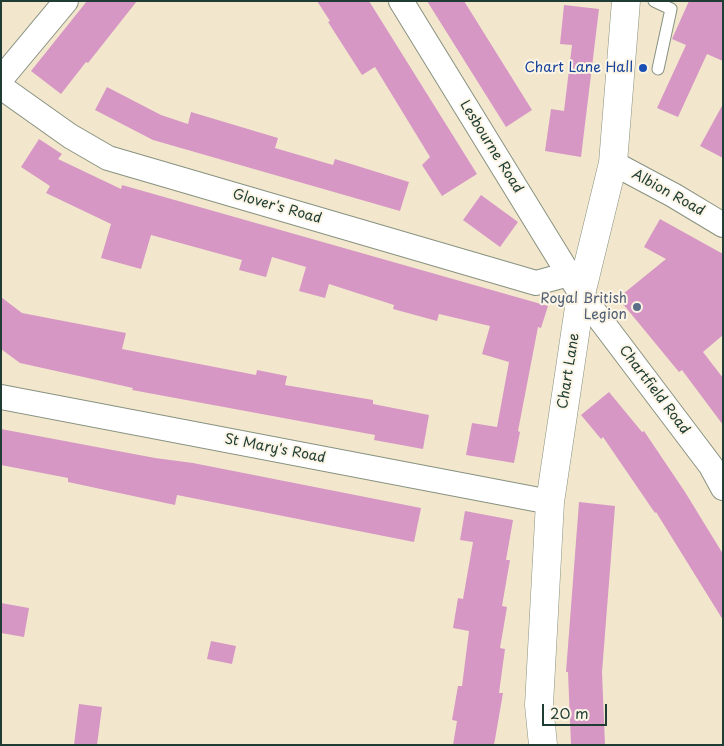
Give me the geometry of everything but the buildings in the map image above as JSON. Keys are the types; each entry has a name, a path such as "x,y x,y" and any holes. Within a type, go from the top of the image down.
{"street":[{"name":"Lesbourne Road","path":"401,1 575,284"},
{"name":"Chart Lane","path":"543,745 539,705 550,502 575,284 613,163 626,1"},
{"path":"1,80 60,3"},
{"name":"Glover's Road","path":"1,87 70,136 108,158 536,283 575,284"},
{"name":"Albion Road","path":"613,163 672,194 723,225"},
{"name":"Chartfield Road","path":"575,284 711,466 723,488"},
{"name":"St Mary's Road","path":"1,396 550,502"}],"lane":[{"path":"654,1 672,9 658,69"}],"place":[{"name":"Chart Lane Hall","path":"643,68"},
{"name":"Royal British Legion","path":"637,307"}]}
